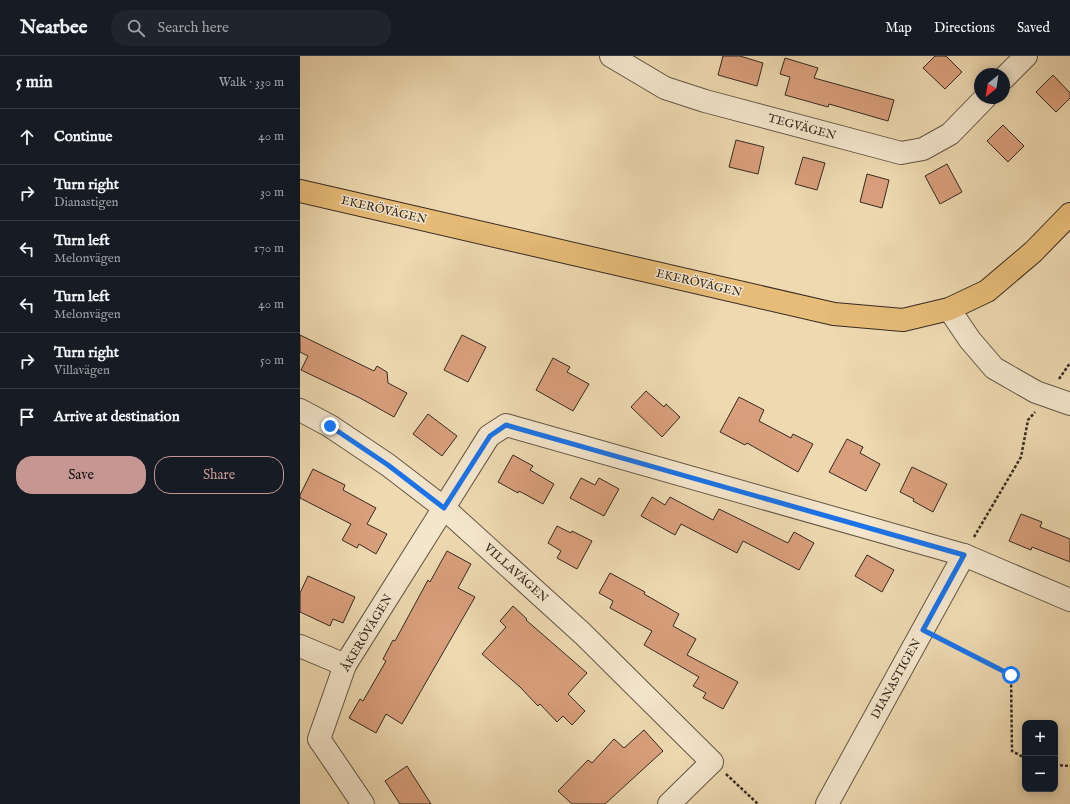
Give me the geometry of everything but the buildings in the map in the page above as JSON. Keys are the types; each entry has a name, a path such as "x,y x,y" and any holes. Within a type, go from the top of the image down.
{"main road":[{"name":"EKERÖVÄGEN","path":"300,191 834,314 903,320 949,309 988,291 1033,252 1070,214"}],"street":[{"name":"TEGVÄGEN","path":"610,56 665,88 705,101 901,153 923,149 950,134 979,104"},
{"path":"1010,72 1026,56"},
{"path":"949,309 970,340 994,368 1036,392 1070,404"},
{"name":"VILLAVÄGEN","path":"300,410 330,426 388,465 444,508 583,634 712,762"},
{"name":"ÅKERÖVÄGEN","path":"363,804 319,739 346,665 490,436 506,425 964,555"},
{"path":"964,555 1070,600"},
{"name":"DIANASTIGEN","path":"827,804 964,555"},
{"path":"300,646 346,665"},
{"path":"669,804 712,762"}],"path":[{"path":"964,555 1021,457 1028,420 1048,396"},
{"path":"923,630 1011,675 1012,751 1022,756"},
{"path":"712,762 758,804"},
{"path":"1058,765 1070,766"}],"route":[{"path":"330,426 388,465 444,508 490,436 506,425 964,555 923,630 1011,675"}]}
